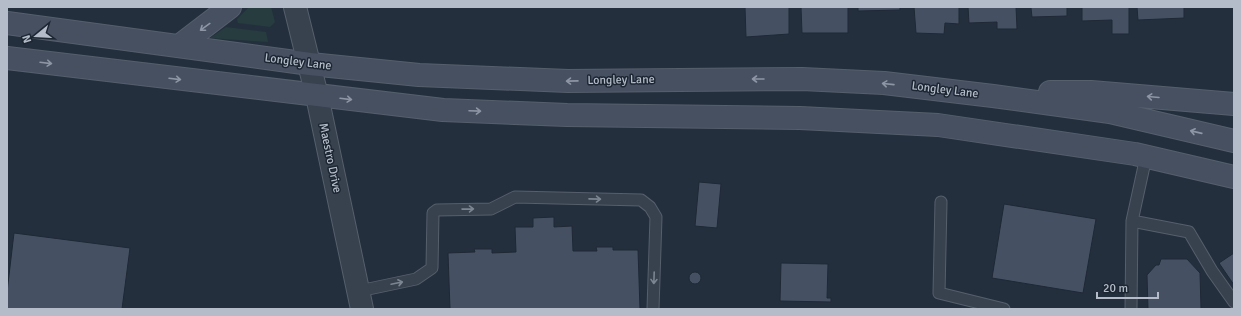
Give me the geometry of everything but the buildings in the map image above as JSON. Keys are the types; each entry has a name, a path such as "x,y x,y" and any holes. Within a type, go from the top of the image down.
{"main road":[{"path":"179,46 230,7"},
{"name":"Longley Lane","path":"7,23 310,64 419,75 487,79 568,81 802,79 884,83 1110,112 1234,141"},
{"path":"7,58 442,110 567,115 800,118 938,125 1146,157 1234,177"},
{"path":"965,93 1091,92 1234,104"}],"street":[{"name":"Maestro Drive","path":"295,7 318,96 361,300"}],"lane":[{"path":"1131,309 1132,221 1146,157"},
{"path":"361,300 416,278 432,268 433,213 437,210 491,209 515,197 641,200 650,207 656,217 654,309"},
{"path":"941,202 938,293 1004,309"},
{"path":"1132,221 1189,232 1234,302"}],"green space":[{"path":"249,7 271,7 275,22 270,27 238,23 237,19"},
{"path":"226,27 266,32 268,42 210,38"}]}
